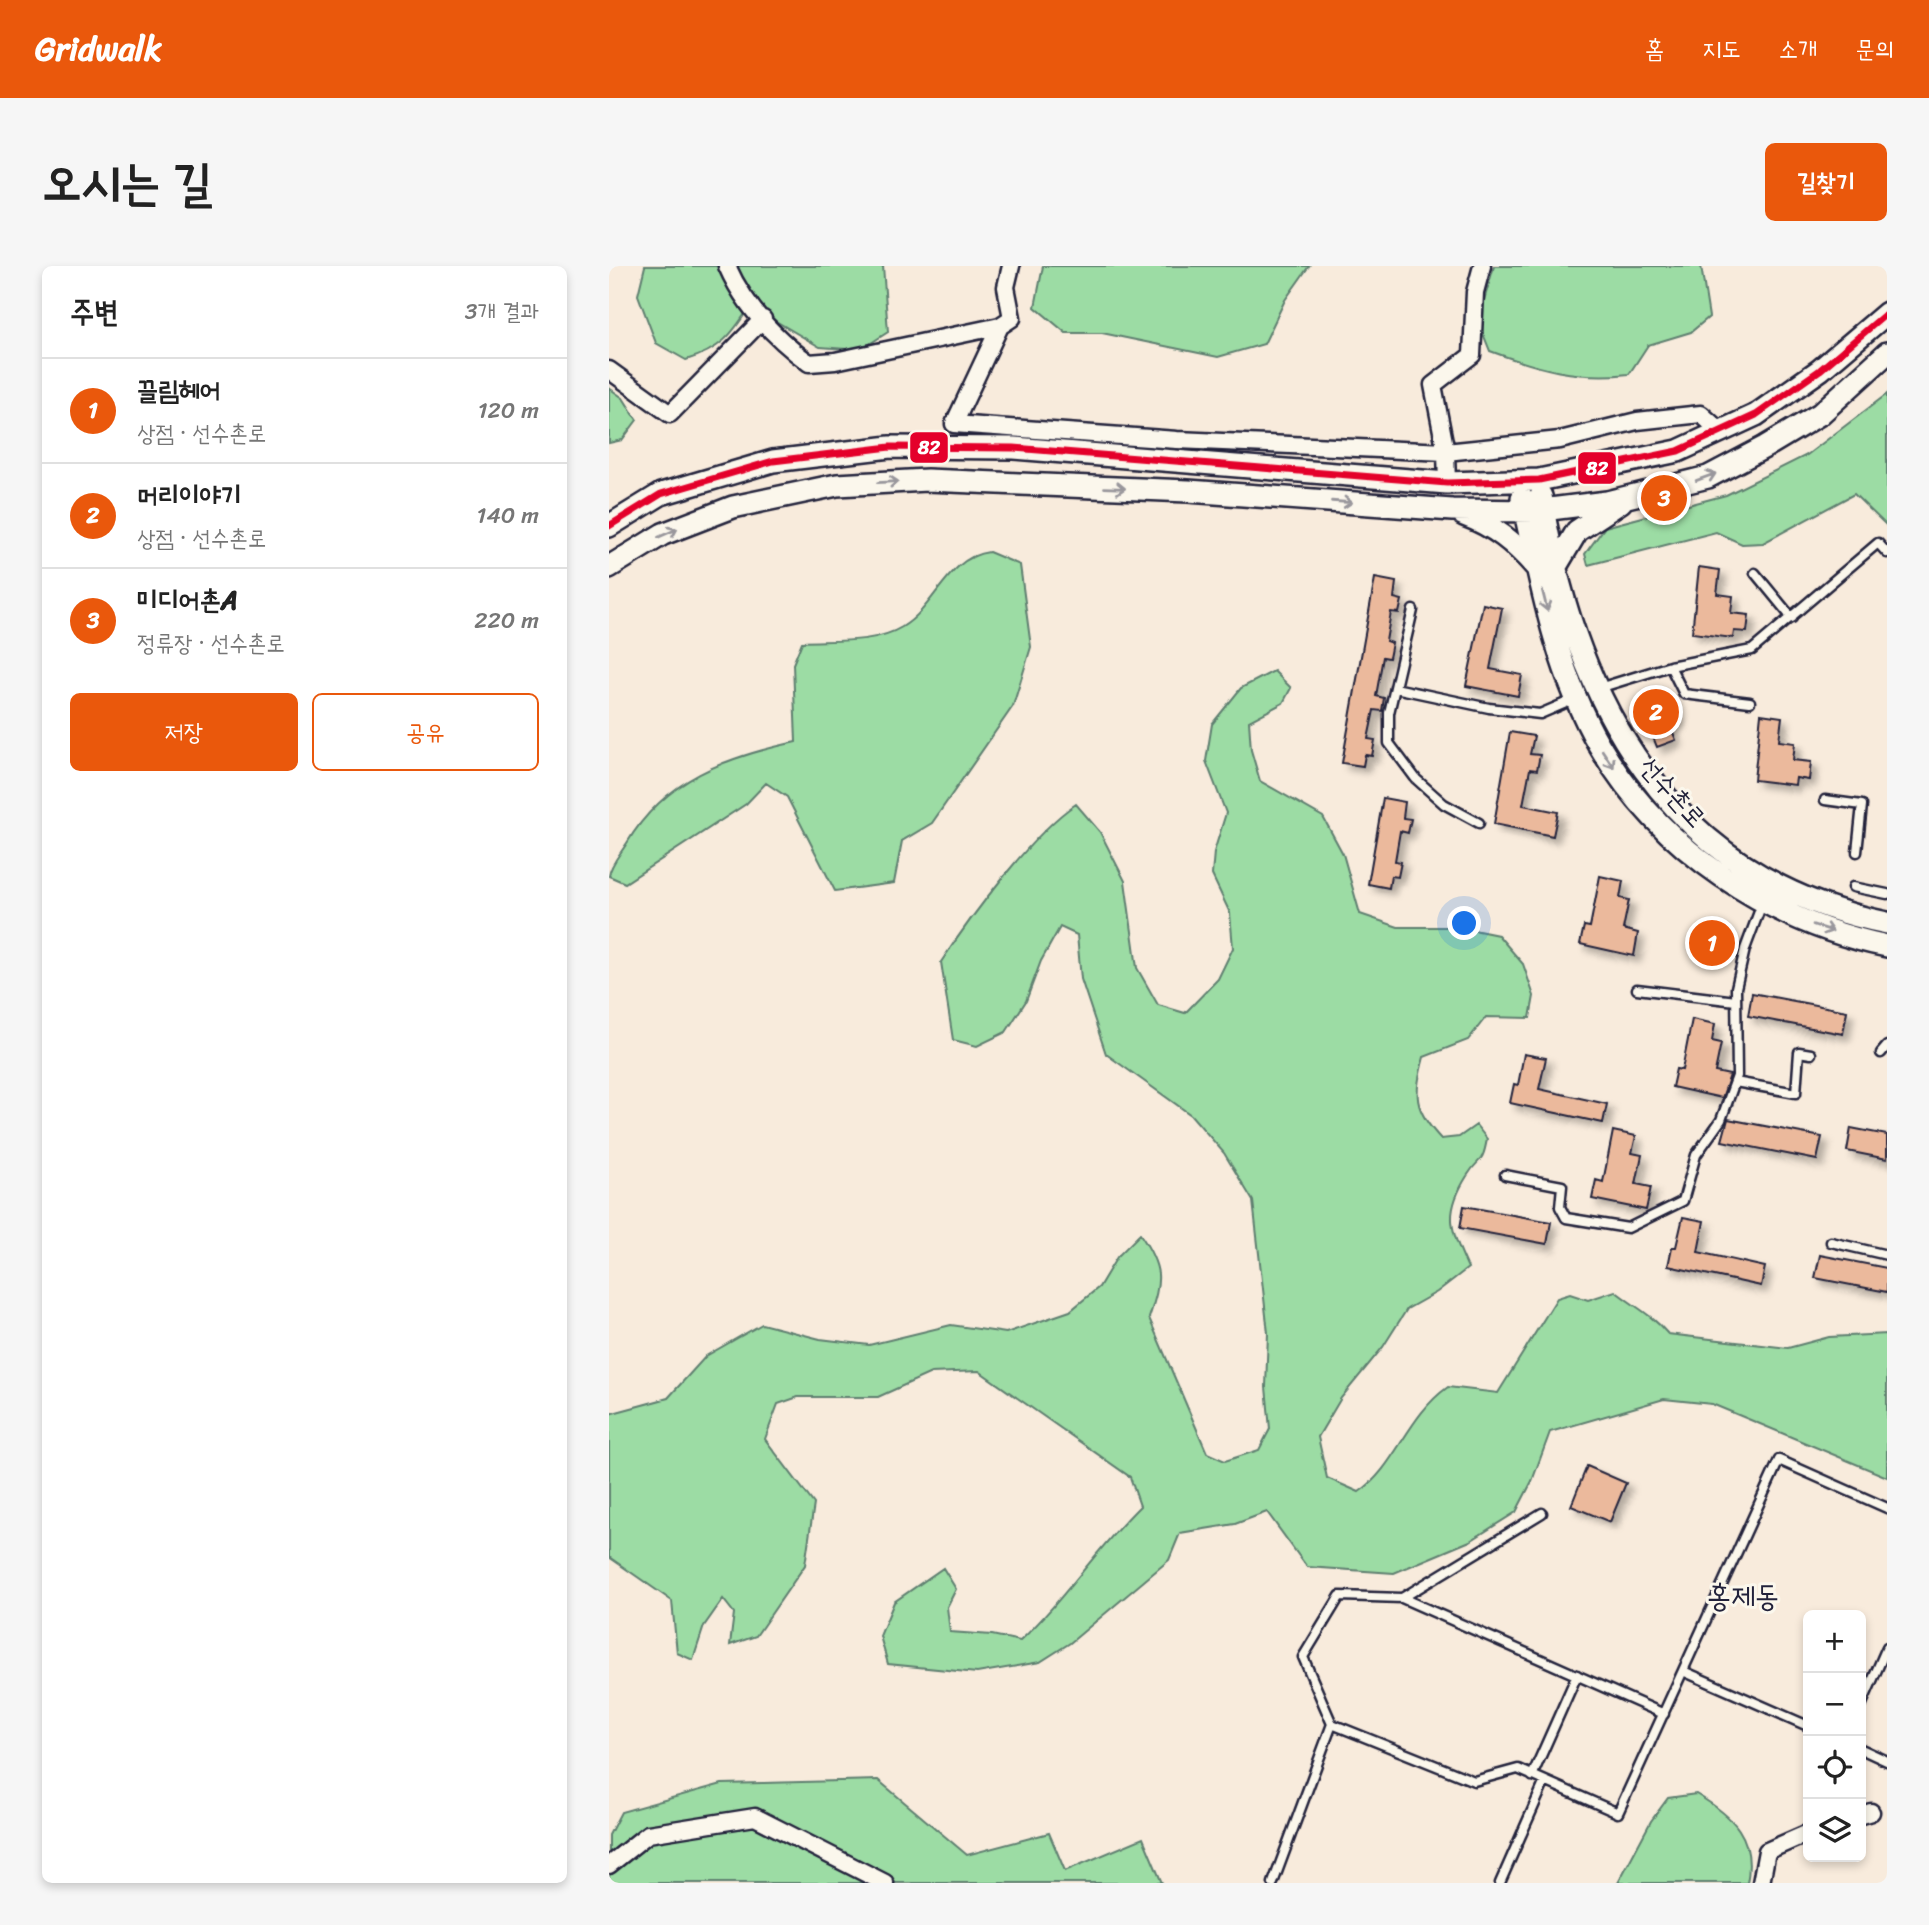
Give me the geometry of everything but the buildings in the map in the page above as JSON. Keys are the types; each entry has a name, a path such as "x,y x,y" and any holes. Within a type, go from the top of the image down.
{"street":[{"path":"727,266 736,288 782,344 809,363 835,361 1000,326 1012,318 1006,287 1011,266"},
{"path":"1447,483 1445,452 1433,385 1472,355 1475,292 1482,266"},
{"path":"609,526 661,494 773,461 890,447 1014,448 1447,483 1529,481 1678,451 1756,415 1820,370 1887,313"},
{"path":"609,370 670,414 763,320"},
{"path":"1000,326 954,424 1177,440 1445,452 1560,440 1637,421 1701,414 1720,431"},
{"path":"609,567 663,534 733,507 837,485 927,480 1188,491 1452,510 1534,510 1632,495 1708,477 1765,447 1820,414 1887,353"},
{"name":"선수촌로","path":"1529,481 1546,568 1546,607 1577,698 1598,744 1620,778 1648,812 1703,863 1763,901 1814,926 1887,946"},
{"path":"1452,510 1482,521 1546,568 1577,531 1632,495"},
{"path":"609,574 637,550"},
{"name":"선수촌로","path":"1546,568 1563,599 1597,689 1618,732 1665,797 1700,833 1733,858 1773,881 1822,905 1887,923"},
{"path":"1577,698 1597,689"},
{"path":"1763,901 1773,881"},
{"path":"609,1865 648,1834 755,1817 885,1883"},
{"path":"1761,1883 1767,1851 1803,1835"}],"lane":[{"path":"1597,689 1670,666 1752,650 1878,543 1887,553"},
{"path":"1755,573 1792,618"},
{"path":"1413,610 1389,713 1389,743 1416,779 1444,804 1479,823"},
{"path":"1670,666 1684,694 1750,702"},
{"path":"1395,688 1489,708 1540,714 1577,698"},
{"path":"1825,800 1862,805 1857,852"},
{"path":"1853,887 1887,894"},
{"path":"1505,1175 1562,1186 1560,1207 1566,1218 1628,1228 1683,1201 1696,1155 1721,1120 1735,1082 1736,1001 1745,949 1763,901"},
{"path":"1637,989 1736,1001"},
{"path":"1735,1082 1796,1093 1799,1052 1811,1054"},
{"path":"1831,1242 1887,1255"},
{"path":"1332,1724 1474,1781 1518,1769 1618,1813 1779,1460 1887,1508"},
{"path":"1402,1598 1542,1513"},
{"path":"1273,1883 1332,1724 1303,1657 1340,1596 1402,1598 1664,1714"},
{"path":"1866,1695 1887,1647"},
{"path":"1683,1671 1803,1724"},
{"path":"1532,1776 1577,1675"},
{"path":"1866,1751 1887,1760"},
{"path":"1500,1883 1545,1782"}],"green space":[{"path":"645,266 883,266 888,332 860,350 820,347 750,306 724,340 708,351 686,360 656,343 638,295"},
{"path":"1043,266 1309,266 1285,300 1264,344 1218,357 1102,333 1066,333 1035,307"},
{"path":"1494,266 1701,266 1709,317 1691,332 1648,345 1629,374 1575,374 1542,368 1490,351 1478,321"},
{"path":"609,388 623,398 637,420 622,440 609,443"},
{"path":"1887,394 1887,526 1854,494 1763,543 1742,544 1716,532 1588,565 1585,554 1605,527 1726,495 1807,455"},
{"path":"989,552 1020,565 1031,647 1013,706 932,823 902,841 894,883 835,891 787,797 766,783 746,804 625,883 609,876 614,863 642,821 679,787 700,774 745,755 796,742 793,664 802,642 866,639 902,627 924,608 962,563"},
{"path":"1274,671 1291,688 1283,703 1249,721 1251,750 1260,781 1323,817 1343,854 1360,914 1398,927 1459,927 1498,935 1523,964 1534,996 1530,1018 1486,1017 1468,1040 1424,1057 1418,1101 1425,1119 1441,1139 1459,1137 1476,1125 1487,1139 1482,1158 1459,1189 1452,1212 1457,1243 1468,1268 1437,1292 1407,1309 1383,1347 1341,1398 1318,1437 1327,1478 1359,1492 1383,1469 1422,1412 1448,1387 1498,1393 1557,1298 1570,1294 1588,1300 1615,1291 1649,1315 1668,1334 1788,1348 1829,1337 1887,1334 1887,1477 1712,1404 1664,1399 1550,1432 1532,1481 1516,1512 1470,1541 1394,1573 1307,1567 1267,1512 1235,1524 1180,1533 1169,1560 1070,1643 1040,1662 977,1673 888,1664 880,1636 894,1602 943,1568 956,1589 947,1607 950,1632 992,1635 1020,1641 1140,1506 1130,1477 979,1371 931,1373 878,1397 798,1397 778,1404 765,1439 814,1504 805,1565 756,1636 730,1645 734,1613 723,1599 704,1626 693,1660 677,1653 672,1601 609,1557 609,1414 668,1398 706,1356 762,1324 820,1339 869,1345 951,1325 1006,1333 1070,1311 1099,1287 1117,1257 1140,1234 1153,1256 1158,1274 1149,1318 1207,1453 1225,1461 1259,1450 1270,1429 1266,1387 1268,1333 1253,1201 1224,1153 1191,1115 1106,1054 1081,979 1077,935 1060,927 1041,961 1026,1001 1006,1032 977,1046 953,1040 941,962 985,900 1022,855 1059,817 1076,804 1100,832 1125,881 1137,968 1158,1005 1185,1013 1218,979 1233,948 1230,913 1212,875 1214,852 1226,813 1206,761 1212,724 1241,688"},
{"path":"878,1780 967,1855 1049,1833 1065,1871 1143,1838 1162,1883 609,1883 609,1835 621,1812 722,1784"},
{"path":"1696,1794 1721,1811 1739,1829 1748,1853 1747,1883 1618,1883 1651,1821 1668,1798"}],"transit line":[{"name":"82","path":"609,526 661,494 773,461 890,447 1014,448 1447,483 1539,480 1678,451 1756,415 1820,370 1887,313"}],"place":[{"name":"미디어촌A","path":"1664,498"},
{"name":"머리이야기","path":"1656,712"},
{"name":"끌림헤어","path":"1712,943"}],"district":[{"name":"홍제동","path":"1743,1596"}]}
